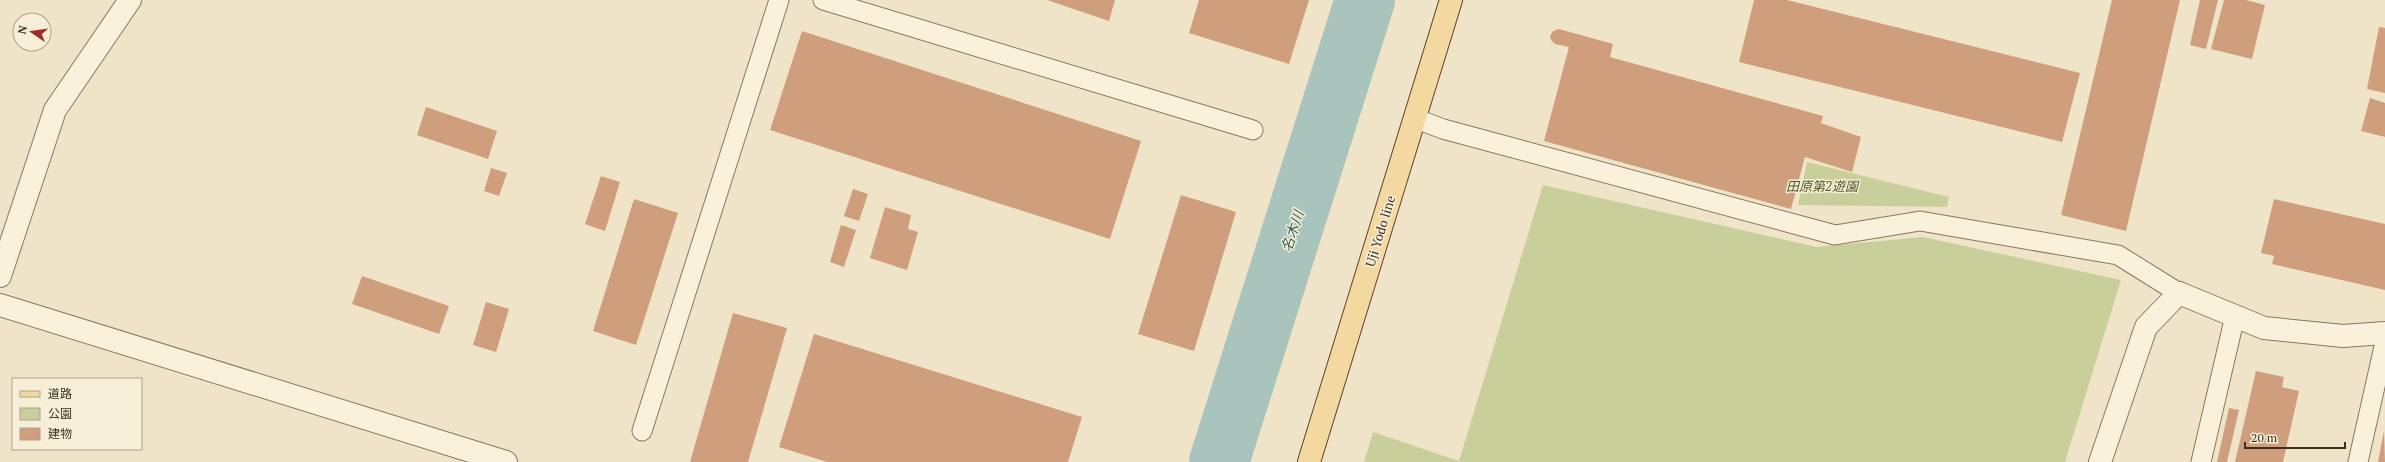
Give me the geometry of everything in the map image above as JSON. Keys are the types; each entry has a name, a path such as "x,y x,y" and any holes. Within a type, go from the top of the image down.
{"main road":[{"name":"Uji Yodo line","path":"1309,462 1451,0"}],"street":[{"path":"0,276 55,110 130,0"},
{"path":"2100,462 2146,327 2179,292 2264,328 2343,336 2385,333"},
{"path":"0,305 506,462"}],"lane":[{"path":"642,431 779,0"},
{"path":"823,0 1253,130"},
{"path":"1414,118 1443,129 1835,235 1920,221 2118,254 2179,292"},
{"path":"2201,462 2235,316"},
{"path":"2358,462 2385,342"}],"green space":[{"name":"田原第2遊園","path":"1807,162 1949,197 1947,207 1798,205"},
{"path":"1543,185 1816,247 1923,237 2121,280 2065,462 1364,462 1373,432 1459,461"}],"building":[{"path":"1047,0 1115,0 1109,21"},
{"path":"1199,0 1309,0 1289,64 1189,33"},
{"path":"1754,0 1787,0 2080,73 2062,142 1739,62"},
{"path":"2112,0 2180,0 2126,231 2061,215"},
{"path":"2200,0 2218,0 2206,49 2190,45"},
{"path":"2224,0 2246,0 2265,5 2252,59 2211,49"},
{"path":"2379,27 2385,28 2385,93 2367,89"},
{"path":"1559,29 1613,44 1610,57 1823,116 1821,123 1861,137 1852,172 1805,157 1791,209 1544,141 1569,47 1555,44 1551,40 1550,36 1553,31"},
{"path":"802,31 1141,141 1110,239 770,130"},
{"path":"2370,98 2385,103 2385,137 2361,131"},
{"path":"426,107 497,131 488,159 417,135"},
{"path":"491,168 507,173 499,196 484,191"},
{"path":"601,176 620,182 605,231 585,224"},
{"path":"853,189 868,194 859,221 844,216"},
{"path":"1181,195 1236,212 1194,351 1138,334"},
{"path":"634,199 678,213 636,345 593,331"},
{"path":"2274,199 2385,224 2385,290 2272,264 2274,256 2261,253"},
{"path":"885,207 911,215 908,229 918,232 907,270 870,258"},
{"path":"841,225 856,230 844,267 830,262"},
{"path":"362,276 449,306 439,334 352,304"},
{"path":"486,302 509,309 496,352 473,345"},
{"path":"733,313 787,328 748,462 690,462"},
{"path":"814,334 1082,417 1068,462 827,462 779,447"},
{"path":"2256,371 2284,377 2282,387 2299,391 2283,462 2235,462"},
{"path":"2229,408 2239,410 2227,462 2217,462"},
{"path":"2384,431 2385,462 2378,462"}],"waterway":[{"name":"名木川","path":"1219,462 1365,0"}]}
